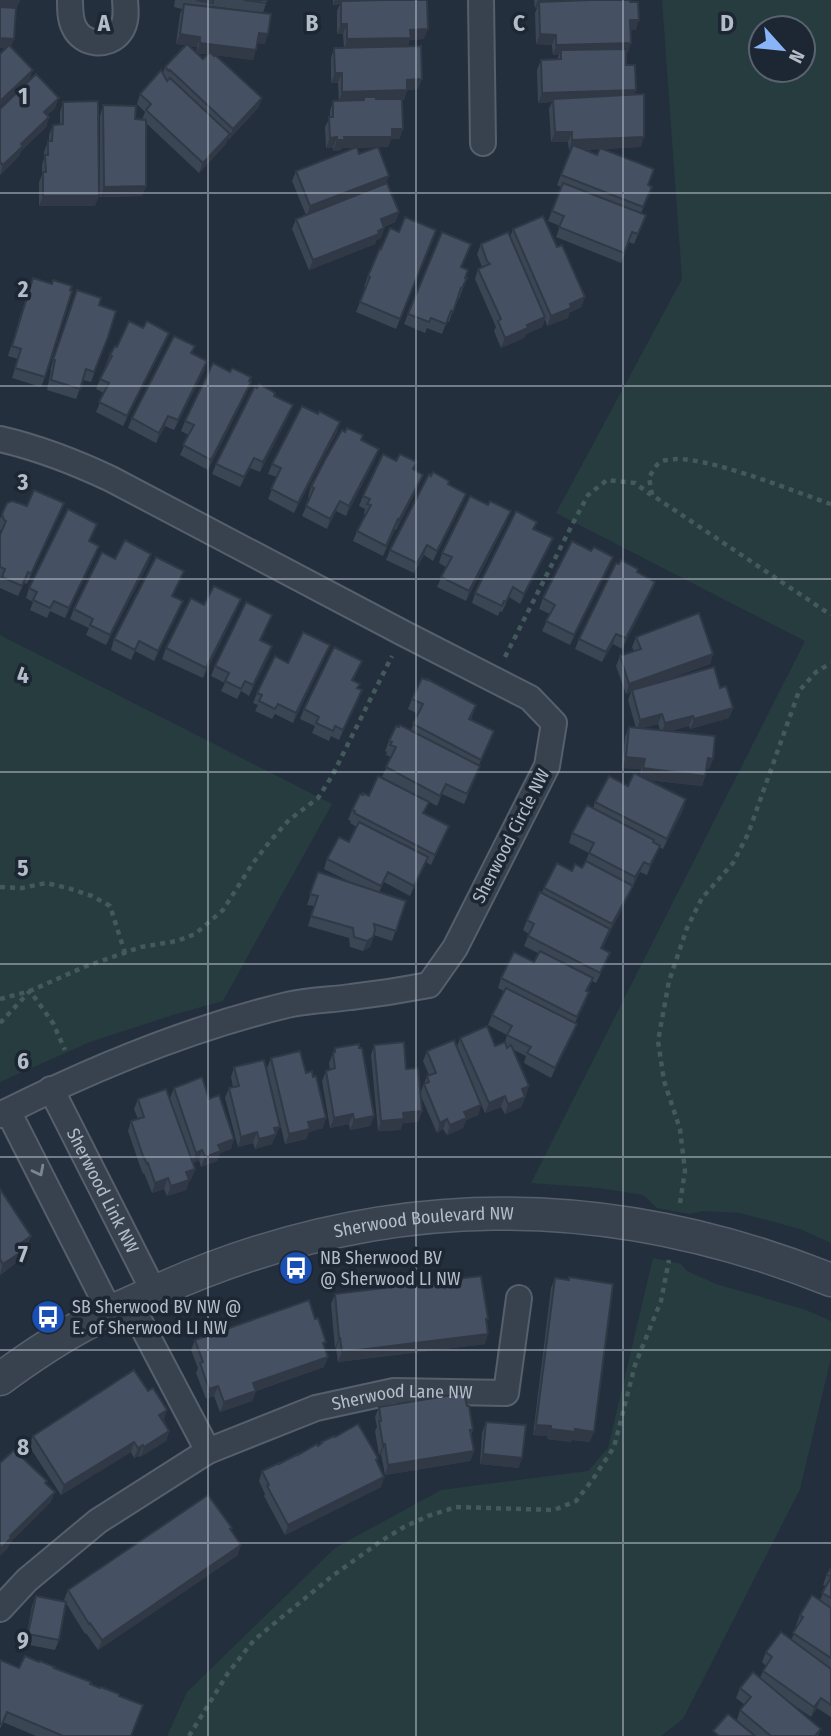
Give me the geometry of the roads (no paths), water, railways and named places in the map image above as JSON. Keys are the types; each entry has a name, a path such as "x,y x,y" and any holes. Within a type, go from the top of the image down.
{"street":[{"path":"70,0 73,26 86,40 96,43 105,42 121,32 126,14 125,0"},
{"path":"481,0 483,144"},
{"name":"Sherwood Circle NW","path":"0,439 64,458 111,479 403,634 530,698 554,723 548,766 455,948 429,985 290,1005 219,1025 148,1049 51,1089 4,1113"},
{"name":"Sherwood Link NW","path":"51,1089 131,1303"},
{"path":"4,1113 131,1303 208,1451"},
{"name":"Sherwood Boulevard NW","path":"0,1378 80,1327 202,1271 301,1239 379,1223 459,1214 514,1213 621,1221 734,1246 831,1279"},
{"name":"Sherwood Lane NW","path":"0,1609 27,1580 98,1521 208,1451 316,1408 394,1391 506,1393 519,1298"}],"place":[{"name":"NB Sherwood BV @ Sherwood LI NW","path":"296,1268"},
{"name":"SB Sherwood BV NW @ E. of Sherwood LI NW","path":"48,1317"}]}
